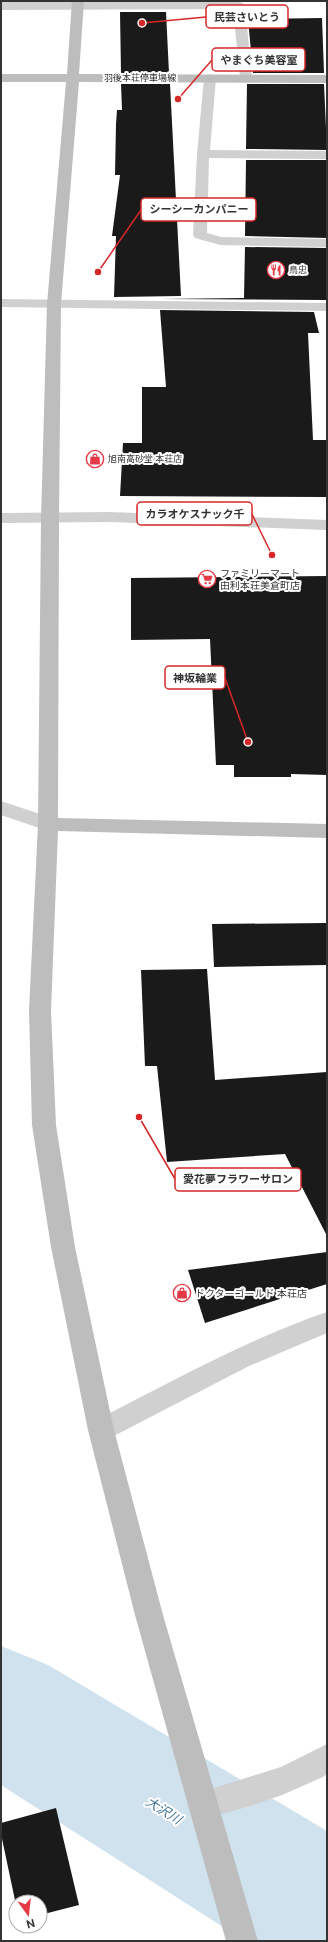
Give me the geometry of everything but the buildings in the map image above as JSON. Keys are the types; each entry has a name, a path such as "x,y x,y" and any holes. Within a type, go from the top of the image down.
{"street":[{"path":"77,3 73,78 54,304 50,519 48,824 40,1011 44,1125 63,1247 101,1430 148,1615 240,1932"},
{"path":"1,6 77,3 240,5 246,78"},
{"name":"羽後本荘停車場線","path":"1,78 327,79"},
{"path":"1,303 327,307"},
{"path":"1,518 50,519 109,517 327,525"},
{"path":"1,808 48,824 327,831"}],"lane":[{"path":"210,78 203,154 200,235 220,242 327,243"},
{"path":"203,154 327,155"},
{"path":"101,1430 258,1351 292,1335 327,1322"},
{"path":"202,1805 262,1788 310,1768 327,1758"}],"water":[{"path":"1,1668 42,1687 59,1769 1,1732"}],"waterway":[{"name":"大沢川","path":"1,1710 327,1911"}],"place":[{"name":"民芸さいとう","path":"142,23"},
{"name":"やまぐち美容室","path":"178,99"},
{"name":"鳥忠","path":"276,270"},
{"name":"シーシーカンパニー","path":"98,272"},
{"name":"旭南高砂堂 本荘店","path":"95,459"},
{"name":"カラオケスナック千","path":"272,555"},
{"name":"ファミリーマート 由利本荘美倉町店","path":"207,579"},
{"name":"神坂輪業","path":"248,742"},
{"name":"愛花夢フラワーサロン","path":"139,1117"},
{"name":"ドクターゴールド 本荘店","path":"182,1293"}]}
